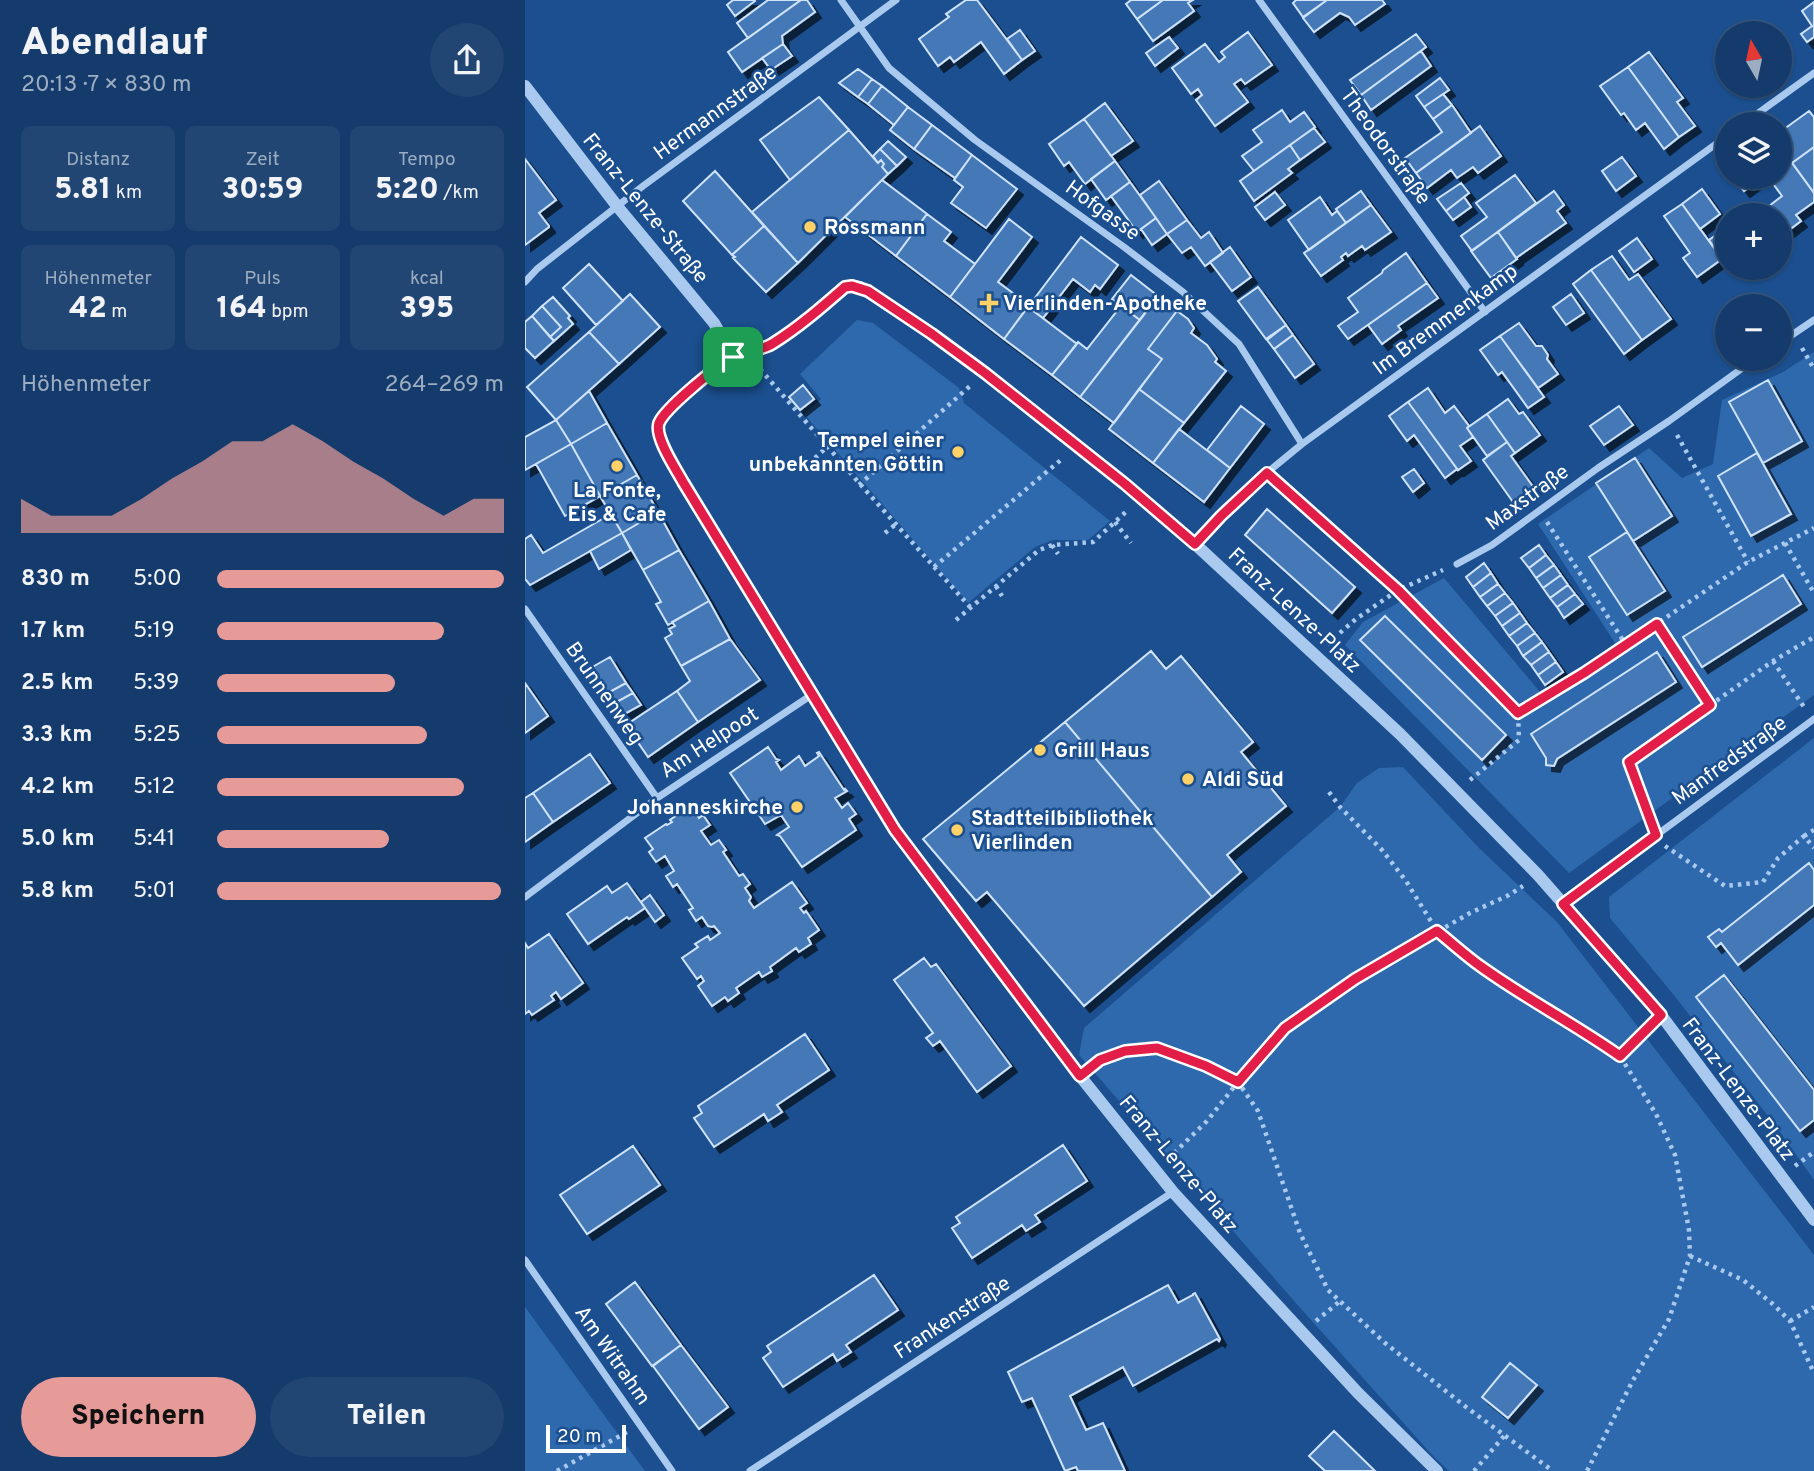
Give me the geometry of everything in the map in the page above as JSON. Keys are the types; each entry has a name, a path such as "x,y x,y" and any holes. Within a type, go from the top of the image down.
{"street":[{"name":"Hofgasse","path":"841,0 889,68 975,140 1125,247 1183,292 1239,344 1302,444"},
{"name":"Hermannstraße","path":"525,282 537,269 617,206 896,0"},
{"name":"Theodorstraße","path":"1259,0 1485,312"},
{"path":"1760,112 1814,73"},
{"name":"Franz-Lenze-Straße","path":"525,86 617,206 715,323 733,357"},
{"name":"Im Bremmenkamp","path":"1195,544 1267,473 1302,444 1715,145"},
{"name":"Franz-Lenze-Platz","path":"1437,1471 1358,1393 1173,1192 1080,1076 895,830 683,482 661,441 659,422 701,380 733,357 768,346 788,334 845,287 852,286 868,291 932,334 1077,446 1195,544 1400,734 1538,875 1661,1015 1814,1220"},
{"path":"1793,334 1814,320"},
{"name":"Maxstraße","path":"1457,564 1492,545 1598,467 1669,421 1738,371"},
{"name":"Brunnenweg","path":"525,609 657,798"},
{"name":"Am Helpoot","path":"525,897 657,798 813,694"},
{"name":"Manfredstraße","path":"1563,904 1813,719"},
{"name":"Frankenstraße","path":"750,1471 1173,1192"},
{"name":"Am Witrahm","path":"525,1260 672,1471"}],"path":[{"path":"1793,334 1814,369"},
{"path":"746,352 859,485 969,607"},
{"path":"859,485 985,373"},
{"path":"1669,421 1748,562"},
{"path":"815,458 828,446"},
{"path":"934,567 1077,446"},
{"path":"1267,473 1398,590 1518,713 1519,740 1456,791"},
{"path":"956,620 1039,550 1052,544 1093,542 1142,498"},
{"path":"1539,510 1626,645"},
{"path":"1115,523 1132,543"},
{"path":"885,533 896,524"},
{"path":"1518,713 1626,645 1748,562 1814,528"},
{"path":"1785,543 1814,593"},
{"path":"1052,544 1058,554"},
{"path":"1315,655 1356,619 1398,590 1457,564"},
{"path":"996,586 1002,596"},
{"path":"1657,624 1710,705"},
{"path":"1814,637 1773,661 1629,762 1655,836 1725,886 1763,883 1779,858 1814,830"},
{"path":"1773,661 1813,719"},
{"path":"1329,792 1382,850 1406,881 1437,931 1481,967 1620,1056 1656,1114 1675,1155 1689,1230 1690,1256 1668,1319 1632,1382 1587,1471"},
{"path":"1804,836 1814,848"},
{"path":"1156,1170 1207,1121 1285,1028 1355,979 1470,913 1509,895 1538,875"},
{"path":"1620,1056 1661,1015"},
{"path":"1080,1076 1100,1060 1125,1051 1157,1048 1206,1066 1238,1082 1258,1111 1300,1233 1328,1290 1395,1351 1553,1471"},
{"path":"1690,1256 1743,1280 1774,1305 1790,1321 1814,1373"},
{"path":"1303,1332 1339,1302"},
{"path":"1790,1321 1814,1307"},
{"path":"557,1471 640,1424"},
{"path":"1474,1471 1505,1435"}],"shaded area":[{"path":"857,320 873,323 959,388 964,403 1110,521 1088,540 1053,540 1035,547 968,603 804,414 821,399 800,374"},
{"path":"1814,352 1814,695 1569,873 1345,645 1363,622 1444,578 1546,699 1615,643 1538,524 1649,448 1682,478 1713,464 1722,400 1785,371 1792,371 1792,366"},
{"path":"1814,738 1814,1180 1775,1125 1673,994 1610,918 1609,897"},
{"path":"1403,767 1479,848 1557,922 1814,1255 1814,1471 1449,1471 1302,1310 1079,1055 1084,1028 1340,807 1357,783 1379,768"},
{"path":"525,1307 645,1471 525,1471"}],"building":[{"path":"733,0 755,1 735,16 727,5"},
{"path":"768,0 801,0 748,38 737,23"},
{"path":"801,0 807,0 815,12 782,36 783,44 742,72 728,52"},
{"path":"966,0 977,0 1022,60 1004,74 981,42 954,62 950,57 938,66 919,39 949,17 946,14"},
{"path":"1131,0 1163,0 1137,19 1126,4"},
{"path":"1163,0 1193,0 1188,3 1194,11 1153,41 1137,19"},
{"path":"1296,0 1327,0 1303,17 1293,3"},
{"path":"1327,0 1382,0 1385,4 1355,25 1349,17 1340,13 1314,32 1303,18"},
{"path":"1814,2 1814,37 1807,42 1801,34 1812,26 1802,11"},
{"path":"1020,30 1035,51 1022,60 1007,39"},
{"path":"1248,32 1272,65 1245,84 1241,79 1234,84 1248,102 1215,126 1196,100 1202,95 1198,89 1191,94 1172,68 1205,44 1219,62 1225,57 1221,52"},
{"path":"1416,34 1426,47 1361,95 1350,80"},
{"path":"1169,37 1178,48 1155,66 1146,53"},
{"path":"783,44 792,56 771,70 762,58"},
{"path":"1421,51 1431,66 1371,110 1361,95"},
{"path":"1649,52 1683,98 1677,102 1695,126 1679,137 1628,67"},
{"path":"1628,67 1679,137 1664,149 1645,123 1636,130 1624,113 1621,115 1600,86"},
{"path":"858,69 872,79 858,97 839,83"},
{"path":"1440,78 1449,90 1424,107 1416,96"},
{"path":"872,79 882,86 868,104 858,97"},
{"path":"882,86 908,107 894,125 868,104"},
{"path":"1443,94 1452,105 1433,119 1424,107"},
{"path":"819,97 849,130 790,180 760,140"},
{"path":"1105,103 1133,141 1111,156 1084,119"},
{"path":"1452,105 1471,133 1416,173 1405,158 1442,132 1433,119"},
{"path":"908,107 932,125 914,149 890,130"},
{"path":"1282,110 1290,122 1304,112 1315,127 1254,171 1242,156 1262,142 1253,130"},
{"path":"1809,111 1814,117 1814,147 1792,163 1792,123"},
{"path":"1084,119 1115,161 1085,184 1069,162 1064,166 1049,144"},
{"path":"932,125 972,155 955,178 914,149"},
{"path":"1480,126 1501,156 1478,173 1473,167 1457,178 1451,170 1427,188 1416,173"},
{"path":"1314,128 1325,142 1300,160 1290,145"},
{"path":"849,130 878,163 881,160 884,164 882,167 888,174 798,263 752,212"},
{"path":"888,141 906,157 897,166 880,149"},
{"path":"1290,145 1300,160 1288,169 1292,173 1254,201 1240,181"},
{"path":"1814,147 1814,193 1792,163"},
{"path":"880,149 897,166 888,174 882,167 884,164 881,160 878,163 873,156"},
{"path":"972,155 1017,189 986,228 951,203 963,187 954,180"},
{"path":"1622,157 1636,176 1616,191 1602,171"},
{"path":"525,159 556,200 539,213 549,227 525,245"},
{"path":"1115,161 1130,182 1106,200 1091,179"},
{"path":"1792,163 1814,193 1814,202 1796,215 1801,221 1792,228 1792,203 1773,203 1782,196 1777,189 1792,189"},
{"path":"715,171 764,226 732,255 683,201"},
{"path":"1515,175 1536,203 1472,251 1461,236 1487,217 1476,203"},
{"path":"882,180 927,214 896,256 845,217"},
{"path":"1159,181 1187,220 1167,234 1140,195"},
{"path":"1130,182 1156,218 1137,232 1111,196"},
{"path":"1461,183 1469,193 1446,211 1437,199"},
{"path":"1702,189 1715,207 1715,218 1700,229 1682,204"},
{"path":"1361,191 1371,205 1346,223 1336,209"},
{"path":"1554,191 1564,205 1557,211 1566,223 1516,258 1498,232"},
{"path":"1275,192 1285,205 1265,220 1255,207"},
{"path":"1320,197 1332,215 1337,211 1346,223 1309,250 1288,220"},
{"path":"1464,197 1471,207 1453,220 1446,211"},
{"path":"1682,204 1715,249 1715,264 1697,277 1683,258 1690,253 1664,216"},
{"path":"1371,205 1391,232 1365,250 1362,246 1348,256 1346,253 1341,257 1343,260 1321,276 1304,253"},
{"path":"927,214 951,232 944,241 975,264 950,297 896,256"},
{"path":"1156,218 1167,234 1152,245 1141,229"},
{"path":"1009,219 1032,237 998,282 1029,305 1004,339 950,297"},
{"path":"1187,220 1201,238 1209,232 1223,253 1205,266 1191,247 1182,253 1167,234"},
{"path":"764,226 798,263 766,292 732,255"},
{"path":"1498,232 1517,259 1491,278 1471,251"},
{"path":"1715,236 1715,249 1709,240"},
{"path":"1081,237 1118,265 1100,289 1095,285 1090,292 1073,279 1043,318 1028,307"},
{"path":"1637,238 1652,259 1634,272 1619,251"},
{"path":"1230,247 1251,277 1232,291 1210,262"},
{"path":"1406,253 1427,283 1348,339 1338,326 1358,312 1348,298"},
{"path":"1612,256 1629,280 1638,274 1671,319 1642,340 1591,270"},
{"path":"589,264 623,301 596,325 563,288"},
{"path":"1591,270 1642,340 1624,354 1573,284"},
{"path":"1131,275 1158,296 1140,320 1112,299"},
{"path":"1427,283 1438,298 1398,326 1401,330 1382,344 1368,325"},
{"path":"1258,287 1286,325 1266,339 1238,301"},
{"path":"630,294 660,327 619,364 589,332"},
{"path":"1571,294 1584,313 1566,325 1553,307"},
{"path":"1158,296 1177,311 1148,349 1162,359 1114,423 1080,397"},
{"path":"553,297 570,316 568,318 573,324 554,341 550,337 561,327 542,306"},
{"path":"542,306 561,327 550,337 532,316"},
{"path":"1121,306 1140,320 1080,397 1052,375 1078,342 1087,349"},
{"path":"1028,307 1077,344 1052,375 1004,339"},
{"path":"1177,311 1188,319 1194,328 1191,333 1207,345 1217,359 1215,362 1226,371 1184,423 1139,389 1162,359 1148,349"},
{"path":"532,316 554,341 535,358 525,348 525,322"},
{"path":"1519,323 1536,346 1542,346 1548,355 1547,359 1558,374 1538,388 1500,336"},
{"path":"1286,325 1293,335 1274,349 1267,340"},
{"path":"589,332 619,364 556,420 527,387"},
{"path":"1293,335 1314,364 1295,378 1274,349"},
{"path":"1500,336 1544,397 1528,408 1502,372 1498,375 1480,350"},
{"path":"1768,380 1802,441 1763,463 1729,402"},
{"path":"803,385 814,399 800,410 789,397"},
{"path":"1428,388 1445,413 1454,406 1469,426 1467,428 1473,437 1460,446 1471,461 1458,470 1408,402"},
{"path":"1139,389 1184,423 1153,463 1109,429"},
{"path":"589,391 607,423 571,444 556,420"},
{"path":"1508,399 1519,414 1523,412 1540,435 1515,453 1487,414"},
{"path":"1408,402 1457,469 1445,478 1414,435 1407,441 1389,416"},
{"path":"1241,406 1264,424 1230,468 1207,450"},
{"path":"1619,406 1633,425 1604,445 1590,426"},
{"path":"1487,414 1507,442 1487,456 1467,428"},
{"path":"556,420 571,444 525,470 525,437"},
{"path":"607,423 637,475 600,496 571,444"},
{"path":"1179,429 1230,468 1204,502 1153,463"},
{"path":"1507,442 1515,453 1511,456 1534,488 1513,502 1483,460"},
{"path":"571,444 600,496 565,516 536,464"},
{"path":"1757,453 1791,514 1751,536 1718,476"},
{"path":"1635,458 1672,516 1633,541 1596,483"},
{"path":"1414,469 1424,483 1413,492 1402,477"},
{"path":"637,475 658,512 622,533 600,496"},
{"path":"1267,509 1355,587 1332,613 1245,535"},
{"path":"658,512 679,550 643,570 622,533"},
{"path":"611,514 622,533 530,585 525,579 525,539 531,535 543,553"},
{"path":"1627,532 1665,591 1627,615 1589,557"},
{"path":"622,533 631,550 599,569 590,551"},
{"path":"1539,545 1546,555 1529,568 1521,558"},
{"path":"679,550 709,601 668,625 656,604 661,602 643,570"},
{"path":"1546,555 1554,565 1536,578 1529,568"},
{"path":"1484,563 1491,573 1473,587 1466,577"},
{"path":"1554,565 1561,575 1543,588 1536,578"},
{"path":"1491,573 1498,584 1480,597 1473,587"},
{"path":"1561,575 1568,585 1550,598 1543,588"},
{"path":"1783,575 1801,604 1702,667 1683,637"},
{"path":"1498,584 1505,593 1487,606 1480,597"},
{"path":"1568,585 1575,594 1557,607 1550,598"},
{"path":"1505,593 1513,603 1495,616 1487,606"},
{"path":"1575,594 1583,604 1564,618 1557,607"},
{"path":"709,601 730,639 681,666 665,638 672,634 669,629 675,626 672,622"},
{"path":"1513,603 1520,613 1502,626 1495,616"},
{"path":"1520,613 1527,623 1509,636 1502,626"},
{"path":"1385,616 1506,735 1482,760 1360,640"},
{"path":"1527,623 1535,633 1517,646 1509,636"},
{"path":"1535,633 1542,642 1523,656 1517,646"},
{"path":"730,639 760,680 698,722 677,691 690,681 681,666"},
{"path":"1542,642 1549,652 1531,665 1523,656"},
{"name":"Aldi Süd","path":"1151,651 1166,669 1181,656 1253,742 1241,752 1286,806 1227,855 1241,872 1212,897 1065,722"},
{"path":"1549,652 1556,662 1538,675 1531,665"},
{"path":"1657,652 1676,682 1557,759 1554,766 1546,765 1546,758 1531,734"},
{"path":"610,657 626,683 606,694 589,669"},
{"path":"1556,662 1563,672 1545,685 1538,675"},
{"path":"525,683 548,716 525,733"},
{"path":"626,683 633,693 613,704 606,694"},
{"path":"677,691 698,722 648,757 626,725"},
{"path":"633,693 641,705 621,716 613,704"},
{"path":"1065,722 1212,897 1084,1006 987,892 976,901 923,839"},
{"name":"Johanneskirche","path":"768,747 779,760 776,762 781,770 799,756 805,766 819,756 819,752 847,791 835,798 842,808 848,803 856,814 849,819 856,830 802,867 777,835 789,827 781,815 765,824 730,773"},
{"path":"590,754 610,783 553,822 533,793"},
{"path":"533,793 553,822 525,842 525,798"},
{"path":"691,805 699,818 703,815 710,825 701,831 711,845 719,840 726,850 723,852 739,876 743,874 750,884 745,888 754,908 792,882 807,903 800,908 804,913 806,911 819,930 808,938 811,944 799,952 796,948 770,967 772,971 762,977 759,972 736,988 739,993 728,1001 725,997 712,1006 698,986 704,981 701,976 697,979 682,958 698,947 695,944 708,936 710,940 720,933 714,926 708,926 702,917 696,921 689,910 693,908 677,884 673,887 666,876 674,871 665,856 656,862 649,852 653,849 645,838 672,822 670,820"},
{"path":"1809,863 1814,870 1814,905 1738,965 1721,943 1716,947 1708,937 1719,929 1722,932"},
{"path":"627,883 645,908 588,944 567,914 607,886 612,893"},
{"path":"650,895 664,915 655,922 641,902"},
{"path":"549,934 583,983 561,999 556,992 551,996 554,1000 532,1015 529,1011 525,1014 525,943 528,948"},
{"path":"924,958 931,967 936,964 1011,1066 977,1092 940,1041 933,1046 926,1038 933,1033 894,980"},
{"path":"1724,975 1814,1090 1814,1120 1800,1131 1696,997"},
{"path":"805,1034 829,1070 777,1105 782,1112 768,1121 764,1114 714,1147 694,1118 702,1113 698,1106"},
{"path":"1063,1145 1087,1181 1035,1215 1040,1222 1026,1231 1022,1225 972,1258 952,1228 960,1223 956,1217"},
{"path":"633,1146 660,1185 587,1234 560,1195"},
{"path":"874,1275 898,1310 846,1345 851,1352 837,1361 833,1354 783,1387 763,1358 771,1352 767,1346"},
{"path":"635,1282 681,1345 652,1366 606,1304"},
{"path":"1168,1285 1178,1303 1195,1293 1219,1341 1217,1339 1133,1386 1123,1367 1070,1396 1086,1430 1103,1423 1125,1471 1078,1471 1076,1467 1065,1471 1032,1398 1022,1402 1008,1372"},
{"path":"681,1345 728,1407 699,1429 653,1366"},
{"path":"1510,1363 1537,1385 1508,1418 1482,1397"},
{"path":"1334,1431 1375,1471 1325,1471 1309,1456"}],"place":[{"name":"Rossmann","path":"810,227"},
{"name":"Vierlinden-Apotheke","path":"989,303"},
{"name":"Tempel einer unbekannten Göttin","path":"958,452"},
{"name":"La Fonte, Eis & Cafe","path":"617,466"},
{"name":"Grill Haus","path":"1040,750"},
{"name":"Aldi Süd","path":"1188,779"},
{"name":"Johanneskirche","path":"797,807"},
{"name":"Stadtteilbibliothek Vierlinden","path":"957,830"}],"route":[{"path":"845,287 860,287 985,373 1125,484 1195,544 1267,473 1398,590 1518,713 1657,624 1710,705 1629,762 1656,835 1563,904 1661,1015 1620,1056 1481,967 1437,931 1355,979 1285,1028 1238,1082 1206,1066 1157,1048 1125,1051 1100,1060 1080,1076 895,830 683,482 661,441 659,422 701,380 733,357 768,346 788,334 845,287"}]}
